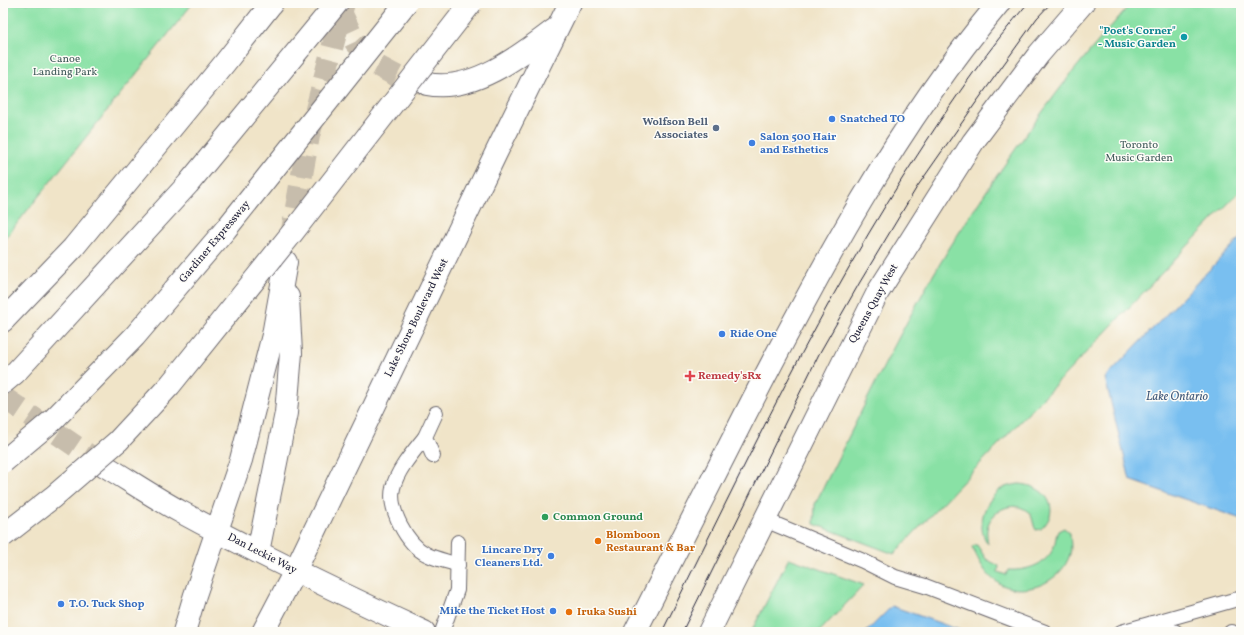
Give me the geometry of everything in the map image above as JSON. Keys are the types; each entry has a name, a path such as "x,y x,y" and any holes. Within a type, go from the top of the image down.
{"main road":[{"path":"3,321 73,248 224,64 272,3"},
{"path":"3,384 15,373 188,184 337,3"},
{"name":"Gardiner Expressway","path":"3,462 52,420 135,336 226,230 406,3"},
{"path":"3,536 53,497 118,440 170,384 292,232 471,3"},
{"name":"Lake Shore Boulevard West","path":"263,632 295,571 570,3"},
{"path":"635,632 795,318 854,212 915,117 977,29 999,3"},
{"name":"Queens Quay West","path":"709,632 878,292 973,142 1039,54 1083,3"},
{"path":"426,84 436,86 467,82 518,58 558,28"},
{"path":"184,632 216,531 241,460 273,335 286,262 291,353 286,413 258,552"},
{"name":"Dan Leckie Way","path":"105,466 175,509 216,531 295,571 424,632"}],"lane":[{"path":"436,413 425,437 406,461 392,489 392,506 407,537 425,553 458,565"},
{"path":"425,437 433,456"},
{"path":"765,520 863,561 895,577 925,586 1045,632"},
{"path":"442,632 457,590 458,542"},
{"path":"1121,632 1241,598"},
{"path":"1152,623 1176,632"}],"green space":[{"name":"Canoe Landing Park","path":"3,3 193,3 3,241"},
{"name":"Toronto Music Garden","path":"1131,3 1241,3 1241,190 894,554 814,524 815,504 896,342 931,278 993,181 1039,116 1078,65"},
{"path":"1019,484 1028,485 1036,489 1043,493 1048,499 1051,506 1047,521 1041,529 1036,530 1031,515 1027,511 1016,506 1004,508 994,515 988,525 988,544 982,530 983,515 986,507 995,494 1001,489 1007,486"},
{"path":"1064,528 1070,533 1071,546 1066,564 1059,573 1050,580 1029,588 1018,589 1007,587 992,579 982,566 972,547 977,545 986,559 999,566 998,572 1006,575 1008,570 1021,570 1034,566 1045,560 1053,549 1058,531"},
{"path":"789,558 864,585 819,632 751,632"}],"water":[{"name":"Lake Ontario","path":"1241,237 1241,519 1130,480 1105,378"},
{"path":"892,606 965,632 866,632"}],"tunnel":[{"path":"290,241 309,136 344,3"},
{"path":"341,12 355,42 376,65 404,80 427,84"},
{"path":"3,397 105,466"}],"tram line":[{"path":"662,632 754,446 818,323 852,263 887,203 948,108 987,54 1028,3"},
{"path":"682,632 819,354 860,282 917,187 1037,18 1051,3"}],"place":[{"name":"\"Poet's Corner\" - Music Garden","path":"1184,37"},
{"name":"Snatched TO","path":"832,119"},
{"name":"Wolfson Bell Associates","path":"716,128"},
{"name":"Salon 500 Hair and Esthetics","path":"752,143"},
{"name":"Ride One","path":"722,334"},
{"name":"Remedy'sRx","path":"690,376"},
{"name":"Common Ground","path":"545,517"},
{"name":"Blomboon Restaurant & Bar","path":"598,541"},
{"name":"Lincare Dry Cleaners Ltd.","path":"551,556"},
{"name":"T.O. Tuck Shop","path":"61,604"},
{"name":"Mike the Ticket Host","path":"553,611"},
{"name":"Iruka Sushi","path":"569,612"}]}
